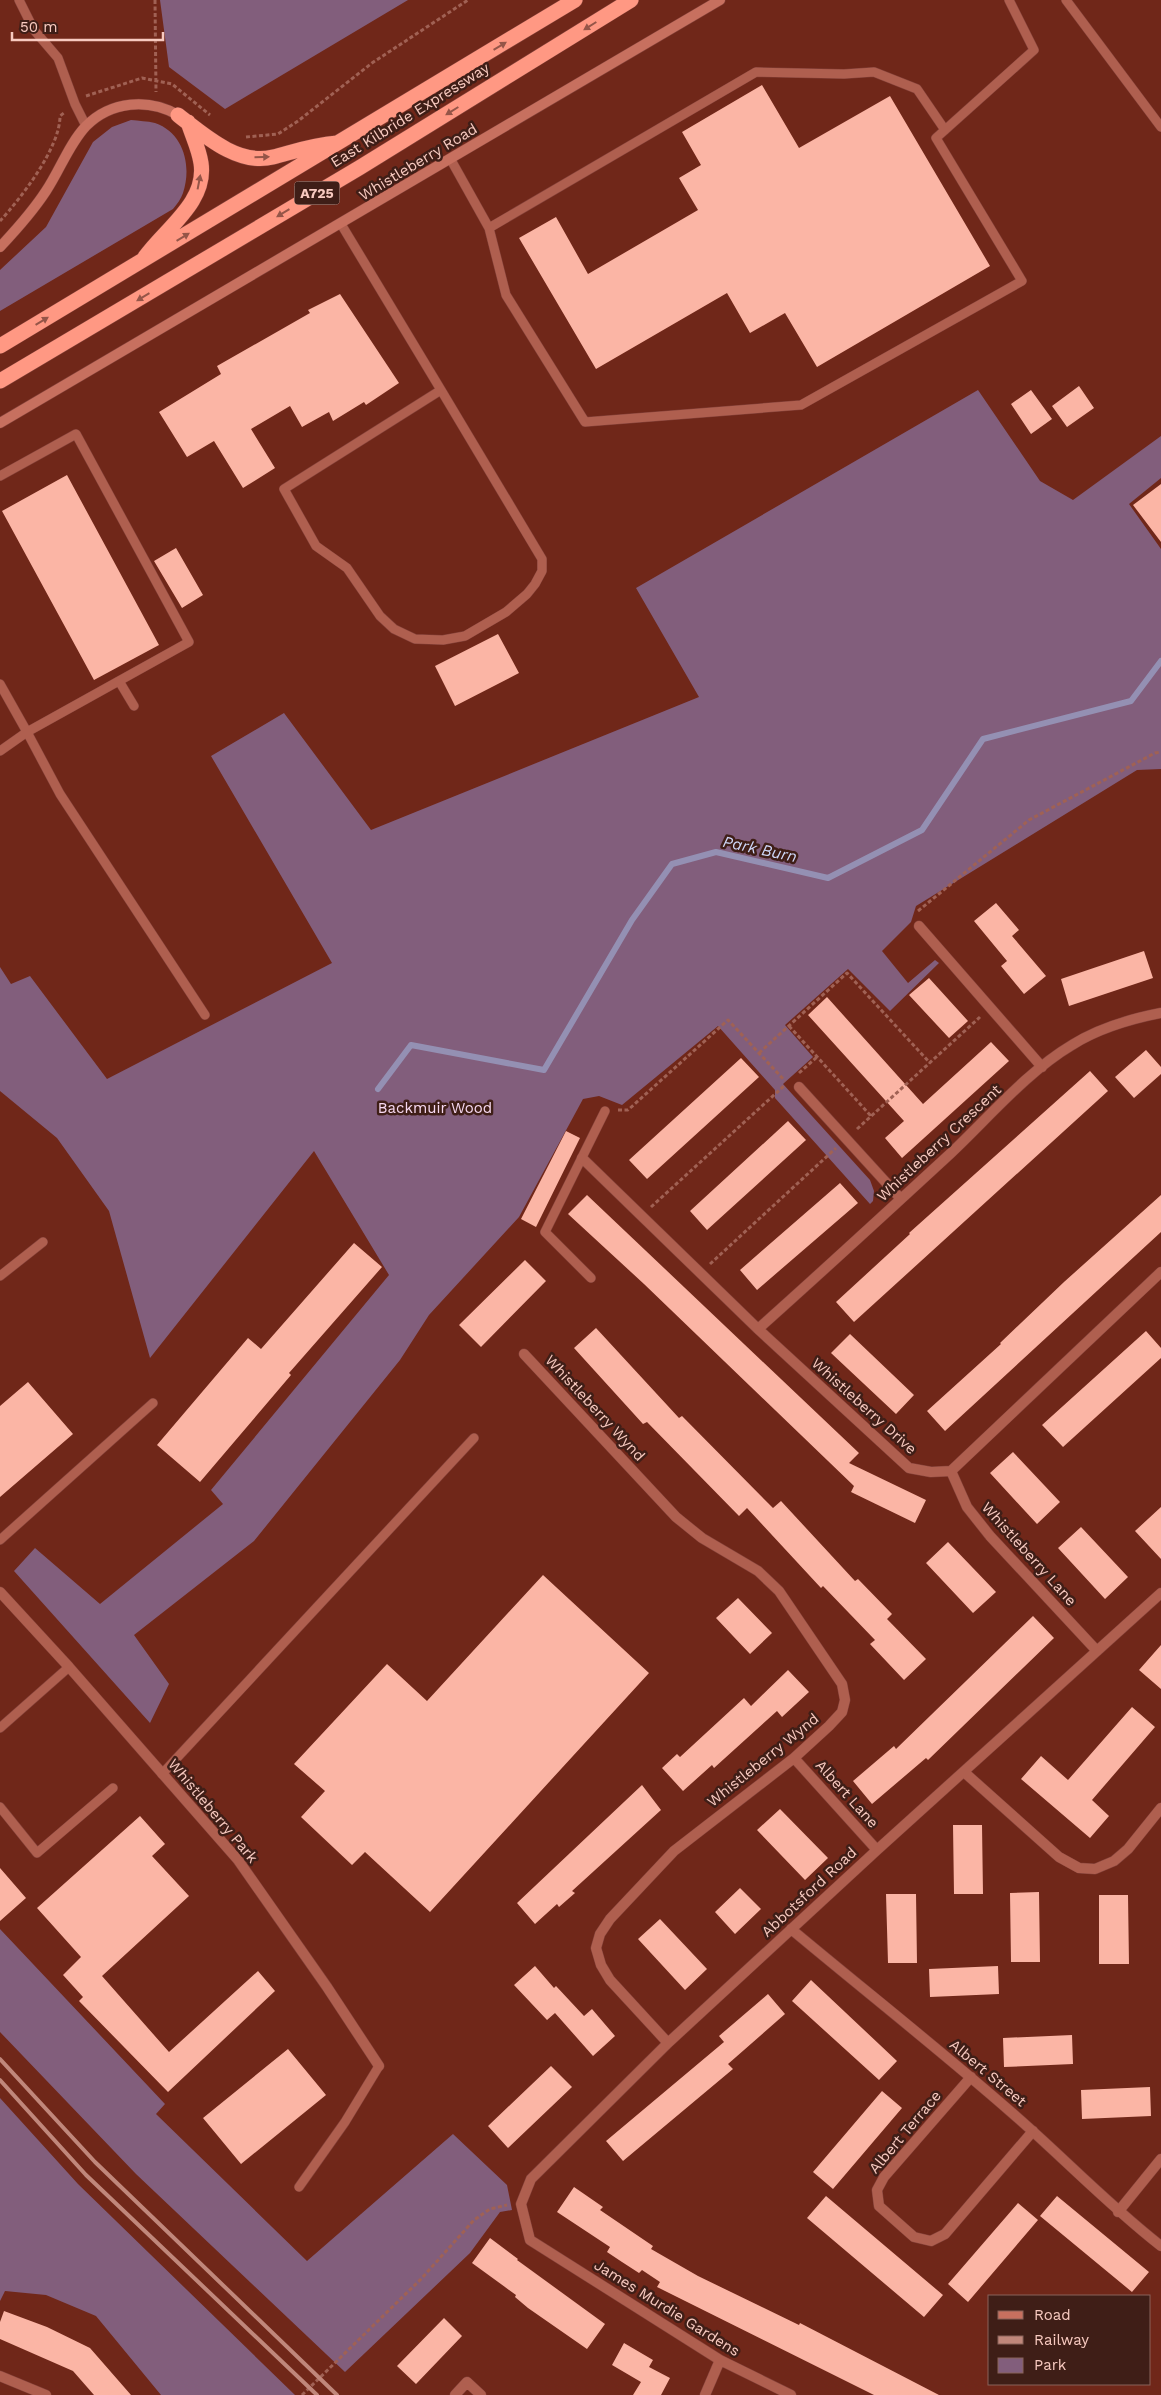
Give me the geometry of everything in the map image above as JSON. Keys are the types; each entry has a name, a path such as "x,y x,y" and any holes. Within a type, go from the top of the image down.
{"highway":[{"name":"East Kilbride Expressway","path":"0,346 575,0"},
{"name":"East Kilbride Expressway","path":"0,381 351,173 631,0"},
{"path":"183,118 224,147 244,157 272,157 314,145 339,143"},
{"path":"141,262 158,239 188,208 199,187 201,163 183,118"}],"main road":[{"name":"Whistleberry Road","path":"0,423 451,160 720,0"},
{"path":"0,247 45,192 86,126 110,109 134,104 154,105 183,118"}],"street":[{"path":"919,926 1042,1067"},
{"name":"Whistleberry Crescent","path":"758,1329 902,1199 1042,1067 1072,1044 1100,1031 1132,1018 1161,1013"},
{"path":"798,1086 902,1199"},
{"name":"Whistleberry Drive","path":"582,1158 758,1329 909,1468 931,1472 951,1471"},
{"path":"951,1471 1161,1272"},
{"name":"Whistleberry Wynd","path":"524,1354 676,1517 702,1538 758,1571 779,1591 830,1663 842,1684 845,1700 842,1712 794,1758 674,1851 610,1919 600,1934 596,1948 601,1964 610,1980 668,2043"},
{"name":"Whistleberry Lane","path":"951,1471 967,1507 1097,1651"},
{"name":"Whistleberry Park","path":"0,1592 69,1667 238,1860 328,1987 379,2066"},
{"name":"Abbotsford Road","path":"530,2240 521,2204 531,2179 668,2043 791,1929 1097,1651 1159,1598"},
{"name":"Albert Lane","path":"794,1758 877,1850"},
{"path":"964,1772 1059,1857 1079,1868 1095,1869 1114,1861 1128,1849 1161,1808"},
{"name":"Albert Street","path":"791,1929 971,2077 1033,2131 1118,2212 1161,2246"},
{"name":"Albert Terrace","path":"971,2077 884,2177 877,2190 879,2206 914,2237 931,2241 945,2234 1033,2131"},
{"path":"1118,2212 1161,2159"},
{"name":"James Murdie Gardens","path":"530,2240 720,2360 791,2395"},
{"path":"705,2395 720,2360"},
{"path":"0,2376 46,2395"},
{"path":"456,2395 468,2382 481,2395"}],"lane":[{"path":"19,0 34,30 58,58 75,104 86,126"},
{"path":"451,160 489,228 506,295 585,422 801,405 1022,281 936,138 1034,50 1009,0"},
{"path":"1066,0 1161,127"},
{"path":"489,228 756,72 844,74 874,72 917,89 945,130"},
{"path":"341,224 441,390 542,559 542,571 527,594 506,612 465,636 443,640 415,639 394,629 380,616 347,568 316,546 284,489 441,390"},
{"path":"0,476 76,434 189,642 26,732 0,750"},
{"path":"119,681 134,706"},
{"path":"0,684 60,794 205,1015"},
{"path":"591,1278 545,1232 605,1110"},
{"path":"0,1276 44,1242"},
{"path":"0,1540 153,1403"},
{"path":"162,1774 474,1438"},
{"path":"0,1728 69,1667"},
{"path":"0,1807 37,1853 113,1788"},
{"path":"299,2187 345,2122 379,2066"}],"path":[{"path":"155,0 157,82 172,84 212,118"},
{"path":"241,137 278,134 298,121 372,63 468,0"},
{"path":"919,926 916,912 1029,820 1155,753 1161,752"},
{"path":"760,1052 847,973 930,1063"},
{"path":"700,1273 990,1008"},
{"path":"605,1110 628,1110 728,1020 760,1052 787,1084"},
{"path":"788,1026 871,1116"},
{"path":"641,1215 817,1057"},
{"path":"302,2395 421,2279 474,2220 490,2209 506,2206 512,2200"}],"green space":[{"path":"160,0 408,0 225,109 169,67"},
{"path":"131,120 155,123 173,134 179,142 186,162 186,183 179,201 173,209 0,311 0,270 46,227 93,142 112,127"},
{"name":"Backmuir Wood","path":"978,390 1040,481 1073,500 1161,436 1161,478 1129,504 1161,549 1161,769 1137,770 916,906 911,922 882,951 908,983 935,960 939,963 890,1011 848,969 785,1025 813,1057 783,1084 870,1180 874,1191 873,1201 870,1204 775,1098 775,1090 718,1026 622,1105 599,1096 583,1099 519,1217 429,1315 400,1360 254,1541 134,1635 169,1684 150,1723 14,1571 35,1548 100,1604 223,1504 211,1490 389,1275 314,1151 150,1358 109,1211 57,1138 0,1091 0,967 11,984 30,976 107,1079 332,963 211,756 284,713 371,830 699,697 636,588"},
{"path":"0,1929 165,2104 156,2114 307,2261 453,2134 507,2185 512,2210 500,2212 470,2253 345,2372 136,2174 0,2032"},
{"path":"0,2098 78,2184 295,2395 161,2395 96,2316 46,2295 5,2291 0,2301"}],"building":[{"path":"762,85 799,148 890,96 990,266 817,367 785,313 750,333 727,293 596,369 519,238 556,217 588,274 698,210 679,178 701,165 682,132"},
{"path":"340,294 399,383 366,405 364,402 333,421 329,412 302,427 290,406 251,429 275,468 243,488 214,441 187,457 159,412 221,374 217,366 310,313 308,310"},
{"path":"1079,386 1094,408 1067,427 1052,406"},
{"path":"1031,390 1052,419 1031,434 1011,404"},
{"path":"67,475 159,645 94,680 2,511"},
{"path":"1161,484 1161,542 1133,505"},
{"path":"176,548 203,595 182,608 154,561"},
{"path":"498,634 519,673 455,706 435,666"},
{"path":"996,903 1019,930 1012,936 1046,976 1024,994 1001,966 1007,961 974,921"},
{"path":"1144,951 1153,978 1069,1006 1061,979"},
{"path":"929,978 968,1021 949,1038 909,995"},
{"path":"827,997 923,1104 991,1042 1009,1061 902,1158 885,1138 904,1121 808,1015"},
{"path":"1146,1050 1161,1067 1161,1074 1134,1098 1115,1077"},
{"path":"741,1058 759,1077 647,1179 629,1160"},
{"path":"1090,1071 1108,1091 854,1322 836,1302 909,1233"},
{"path":"788,1121 806,1140 707,1230 690,1211"},
{"path":"566,1131 580,1138 536,1227 521,1219"},
{"path":"840,1183 858,1203 757,1290 740,1270"},
{"path":"587,1195 859,1453 849,1463 926,1500 915,1523 851,1492 854,1486 644,1284 568,1214"},
{"path":"1161,1195 1161,1232 945,1431 927,1411 1001,1344 1064,1282"},
{"path":"354,1243 382,1267 289,1373 291,1375 200,1482 157,1445 248,1338 261,1349"},
{"path":"525,1260 546,1281 481,1347 459,1325"},
{"path":"596,1328 679,1418 682,1416 773,1508 781,1501 855,1581 858,1579 892,1614 887,1619 926,1659 904,1680 870,1644 875,1640 823,1586 821,1588 747,1508 739,1516 647,1422 643,1424 574,1348"},
{"path":"1146,1331 1161,1348 1161,1358 1063,1447 1042,1425"},
{"path":"850,1334 914,1395 896,1414 831,1353"},
{"path":"28,1382 73,1434 0,1497 0,1406"},
{"path":"1013,1452 1060,1502 1037,1524 990,1473"},
{"path":"1161,1507 1161,1559 1135,1531"},
{"path":"1081,1527 1128,1577 1105,1599 1058,1548"},
{"path":"948,1542 996,1592 973,1613 926,1563"},
{"path":"543,1575 649,1673 430,1912 365,1852 352,1865 301,1817 325,1791 294,1764 387,1664 427,1701"},
{"path":"738,1598 772,1633 750,1654 716,1618"},
{"path":"1033,1616 1054,1638 928,1760 926,1758 872,1804 853,1781 894,1746 896,1749"},
{"path":"1161,1645 1161,1689 1139,1670"},
{"path":"788,1670 809,1692 782,1717 777,1711 714,1768 712,1765 683,1791 662,1768 677,1754 680,1757 744,1698 751,1706"},
{"path":"1132,1707 1155,1727 1092,1800 1109,1816 1090,1838 1021,1779 1041,1756 1068,1780"},
{"path":"642,1785 661,1810 572,1891 575,1893 559,1907 557,1904 535,1924 517,1903"},
{"path":"780,1809 828,1858 805,1880 757,1830"},
{"path":"140,1816 165,1844 152,1856 189,1896 102,1976 169,2052 258,1971 275,1991 168,2092 79,2001 83,1997 63,1975 81,1957 37,1908"},
{"path":"953,1825 982,1825 983,1894 954,1894"},
{"path":"0,1868 26,1898 0,1921"},
{"path":"740,1888 761,1909 735,1934 715,1912"},
{"path":"1039,1892 1040,1962 1011,1962 1010,1893"},
{"path":"886,1894 916,1894 917,1963 888,1963"},
{"path":"1099,1895 1128,1895 1129,1964 1099,1964"},
{"path":"660,1919 707,1969 685,1990 638,1939"},
{"path":"535,1966 554,1988 556,1986 584,2016 592,2009 615,2036 593,2056 555,2013 547,2020 514,1985"},
{"path":"998,1966 999,1994 930,1997 929,1969"},
{"path":"811,1980 897,2061 879,2080 792,2001"},
{"path":"768,1994 785,2014 728,2064 733,2069 623,2161 606,2141 724,2042 719,2036"},
{"path":"1072,2035 1073,2064 1004,2067 1003,2038"},
{"path":"288,2049 326,2095 241,2164 203,2118"},
{"path":"551,2066 572,2087 508,2148 488,2126"},
{"path":"1150,2087 1151,2116 1082,2119 1081,2090"},
{"path":"882,2091 902,2108 833,2189 813,2172"},
{"path":"574,2187 603,2207 600,2210 653,2246 651,2249 698,2276 799,2325 800,2323 939,2395 874,2395 657,2287 660,2282 642,2270 639,2273 607,2252 610,2247 557,2212"},
{"path":"826,2196 943,2295 924,2317 807,2218"},
{"path":"1057,2196 1149,2272 1132,2292 1040,2216"},
{"path":"1018,2203 1038,2220 968,2302 948,2284"},
{"path":"490,2238 605,2324 587,2349 528,2308 515,2297 516,2295 472,2263"},
{"path":"4,2311 47,2327 90,2348 131,2395 94,2395 73,2371 0,2339 0,2322"},
{"path":"444,2318 462,2336 416,2384 397,2366"},
{"path":"624,2343 653,2360 649,2367 670,2378 661,2395 633,2395 641,2382 612,2365"}],"waterway":[{"name":"Park Burn","path":"378,1089 411,1045 544,1070 632,920 672,864 716,852 828,878 922,830 983,739 1131,701 1161,661"}],"railway":[{"path":"0,2059 95,2162 337,2395"},
{"path":"0,2080 86,2175 317,2395"}]}
